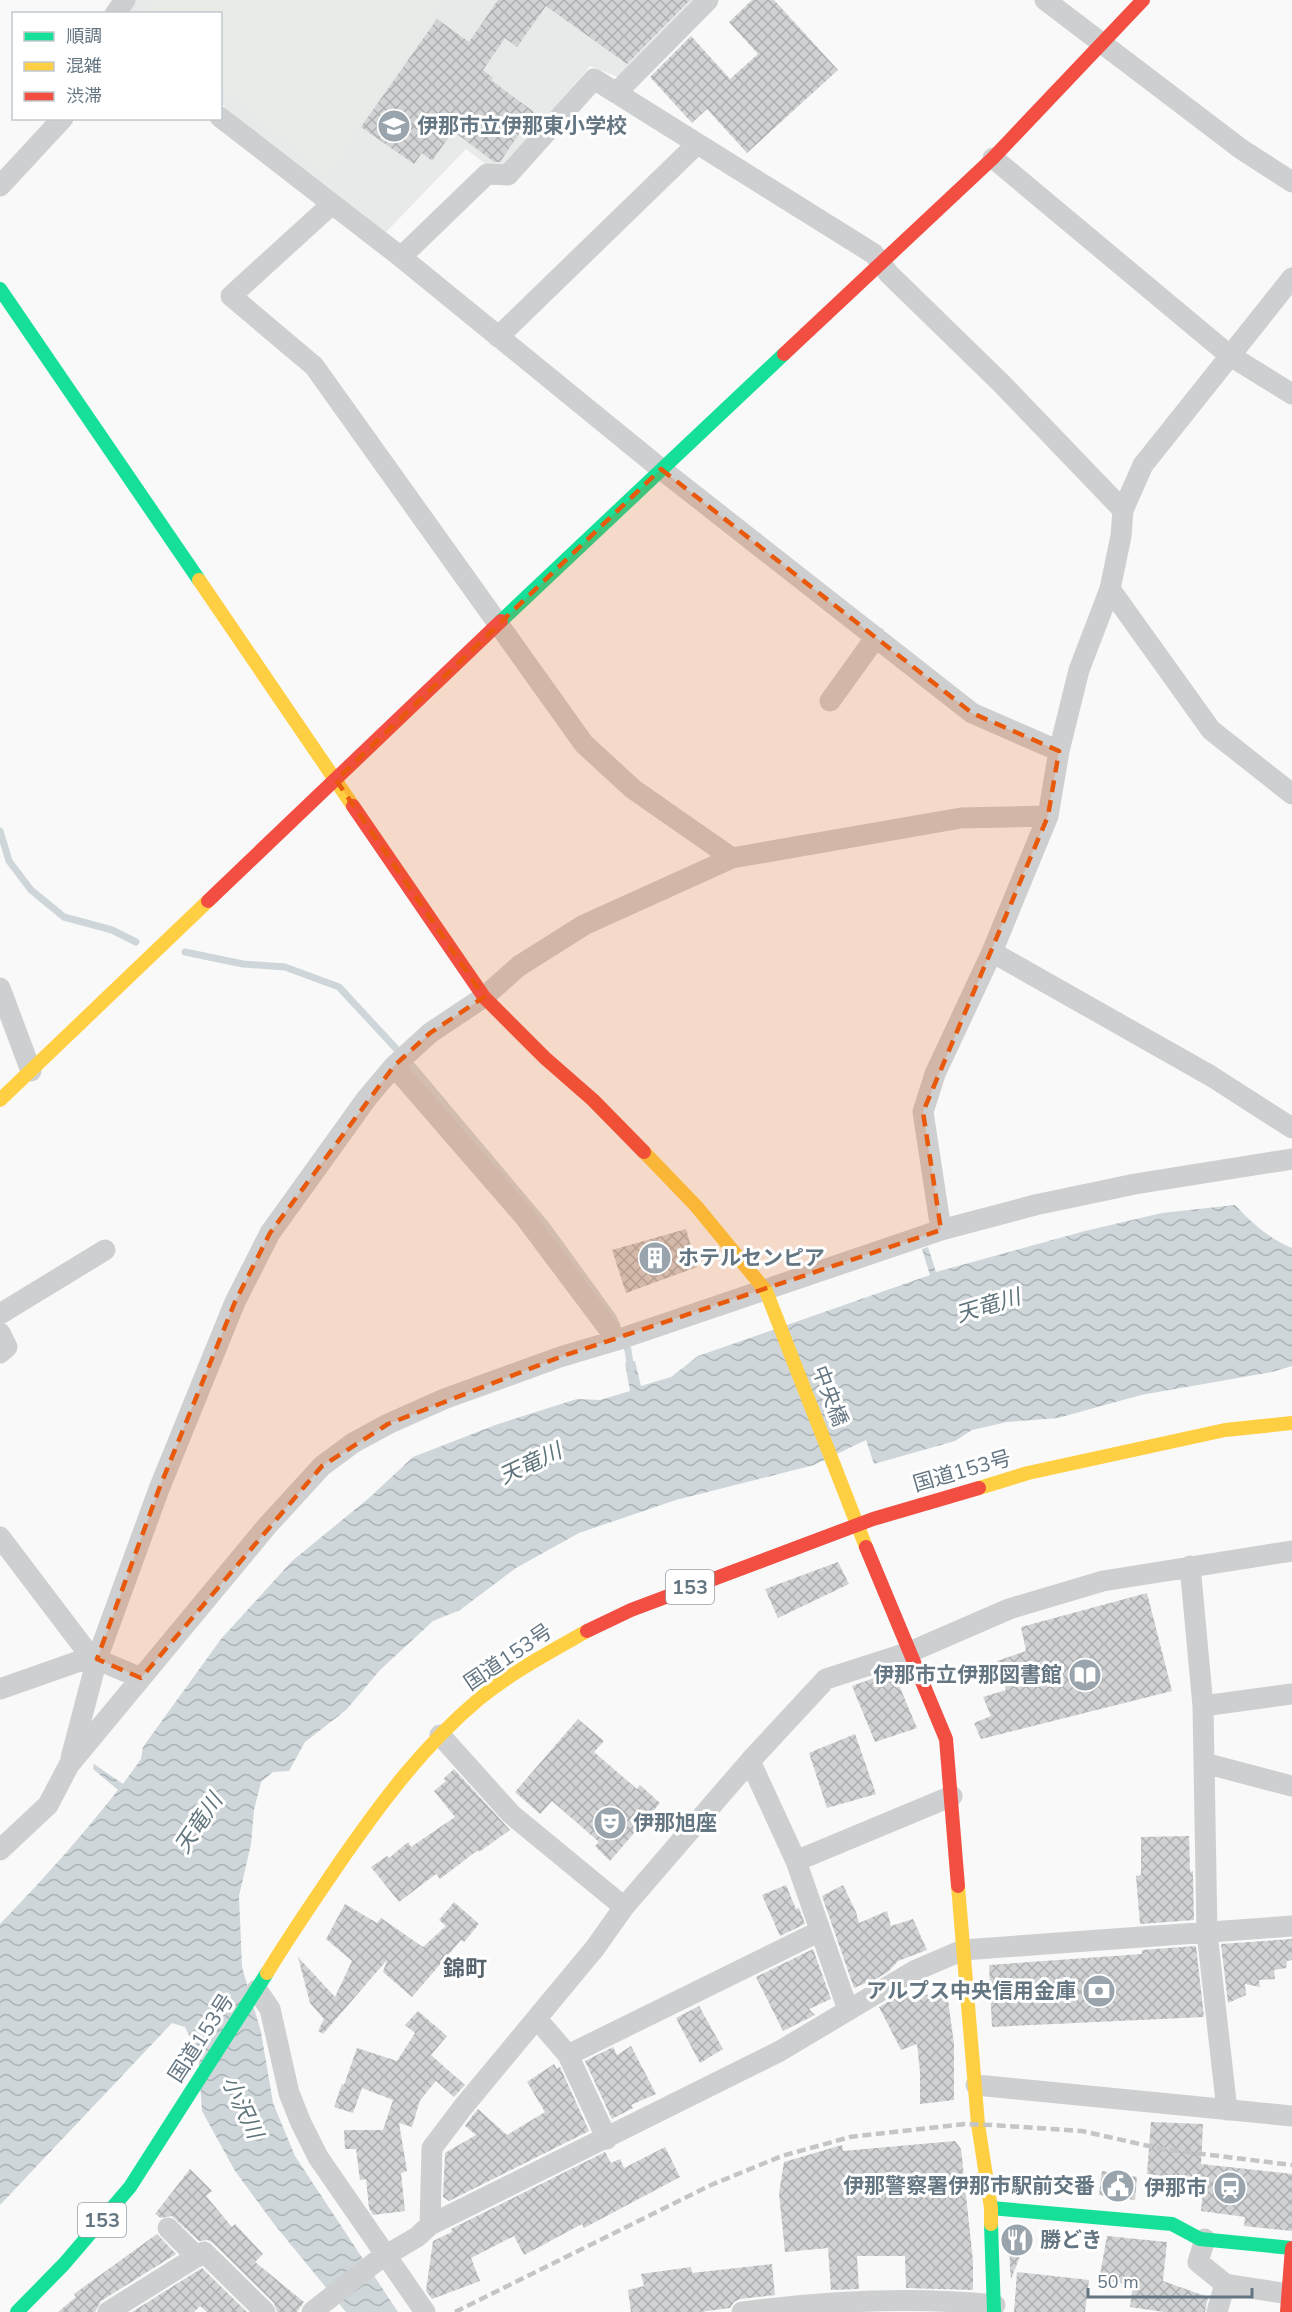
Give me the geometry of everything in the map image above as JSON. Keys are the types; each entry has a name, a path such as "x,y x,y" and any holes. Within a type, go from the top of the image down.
{"main road":[{"path":"0,1100 661,469 993,158 1143,0"},
{"name":"中央橋","path":"0,289 484,997 545,1058 593,1100 696,1206 767,1295 857,1525 946,1738 978,2124 991,2208 994,2308"},
{"name":"国道153号","path":"17,2312 64,2264 130,2187 290,1934 385,1797 440,1735 479,1699 516,1672 587,1631 631,1610 857,1525 1028,1473 1225,1430 1292,1423"},
{"path":"991,2208 1172,2224 1200,2239 1292,2248 1288,2303"}],"street":[{"path":"616,93 708,0"},
{"path":"1046,0 1241,149 1292,182"},
{"path":"401,257 487,174 508,175 594,79 874,254 889,274 1001,383 1122,510"},
{"path":"222,119 401,257 661,469 972,713 1059,751"},
{"path":"0,186 61,120"},
{"path":"498,337 697,144"},
{"path":"993,158 1230,355 1292,394"},
{"path":"332,204 231,296 314,366 584,744 633,789 732,858"},
{"path":"941,1230 923,1112 935,1074 992,952 1048,816 1059,751 1079,670 1110,589 1121,536 1122,510 1143,465 1292,278"},
{"path":"1110,589 1211,730 1292,794"},
{"path":"830,701 876,637"},
{"path":"69,1765 94,1658 235,1302 270,1233 367,1098 394,1066 430,1033 484,997 519,966 584,925 732,858 961,818 1048,816"},
{"path":"992,952 1211,1076 1292,1128"},
{"path":"0,988 31,1071"},
{"path":"394,1066 524,1216 617,1340"},
{"path":"0,1850 48,1805 69,1765 267,1526 322,1466 353,1443 388,1424 444,1399 560,1357 767,1295 941,1230 1035,1205 1135,1184 1292,1160"},
{"path":"0,1314 105,1250"},
{"path":"0,1333 7,1347 0,1353"},
{"path":"0,1537 94,1658 141,1678"},
{"path":"430,2225 432,2148 595,1947 624,1907 750,1761 826,1679 910,1652 1009,1609 1102,1581 1292,1551"},
{"path":"1190,1566 1203,1706 1208,1933 1227,2110"},
{"path":"0,1689 94,1658"},
{"path":"1203,1706 1292,1694"},
{"path":"440,1735 511,1814 624,1907"},
{"path":"750,1761 796,1861 848,2010"},
{"path":"1204,1763 1292,1785"},
{"path":"796,1861 952,1796"},
{"path":"317,2307 382,2257 417,2237 430,2225 780,2051 914,1971 963,1950 1292,1926"},
{"path":"568,2055 820,1931"},
{"path":"252,1997 270,2009 290,2093 301,2123 318,2157 382,2257 425,2312"},
{"path":"537,2019 568,2055 607,2139"},
{"path":"976,2085 1292,2115"},
{"path":"168,2228 197,2257"},
{"path":"1205,2239 1198,2262 1225,2284 1288,2303"},
{"path":"108,2312 204,2252 265,2312"},
{"path":"1217,2312 1225,2284"},
{"path":"742,2312 786,2306 885,2300 994,2308"}],"highlighted area":[{"path":"661,469 972,713 1059,751 1048,816 923,1112 941,1230 560,1357 388,1424 322,1466 141,1678 97,1659 159,1489 235,1302 270,1233 394,1066 430,1033 484,997 336,780"}],"shaded area":[{"name":"伊那市立伊那東小学校","path":"130,0 702,0 621,78 590,66 506,165 488,166 466,149 386,232 222,105 222,12 125,12"},
{"path":"158,0 442,0 327,174 222,87 222,12 147,12"}],"water":[{"path":"1235,1205 1261,1230 1292,1248 1292,1366 1272,1372 1141,1395 1058,1418 1007,1422 972,1430 955,1441 874,1464 866,1440 814,1465 676,1500 579,1533 516,1568 460,1610 433,1621 380,1670 346,1710 305,1742 289,1771 273,1772 261,1782 254,1810 251,1844 239,1896 242,1967 261,2032 273,2103 295,2156 398,2312 346,2312 274,2224 235,2171 202,2111 198,2053 185,2027 172,2023 0,2205 0,1924 61,1859 118,1790 93,1769 94,1764 123,1784 141,1759 143,1747 221,1639 292,1561 369,1498 413,1457 498,1424 577,1399 600,1400 630,1391 625,1363 635,1361 641,1386 671,1377 698,1356 930,1275 922,1249 928,1247 936,1272 1085,1231 1162,1213"}],"building":[{"path":"498,0 690,0 627,64 546,6 517,47 505,38 483,70 493,78 491,80 534,112 500,162 494,162 453,131 432,161 422,153 414,164 361,127 437,19 469,42"},
{"path":"752,0 774,0 838,70 747,153 707,109 692,123 650,77 691,36 730,79 758,54 729,22"},
{"name":"ホテルセンピア","path":"686,1229 697,1267 626,1293 612,1250"},
{"path":"838,1562 849,1584 778,1618 765,1589"},
{"name":"伊那市立伊那図書館","path":"1147,1593 1172,1691 981,1739 974,1723 991,1716 983,1697 1006,1690 997,1661 1026,1651 1021,1627"},
{"path":"893,1671 917,1728 875,1742 852,1686"},
{"name":"伊那旭座","path":"578,1719 604,1741 594,1752 637,1789 640,1785 660,1803 610,1861 595,1846 599,1842 552,1801 540,1814 515,1792"},
{"path":"855,1734 876,1794 827,1808 809,1753"},
{"path":"454,1769 510,1830 479,1852 478,1850 440,1879 436,1874 399,1902 371,1867 387,1856 389,1858 408,1842 411,1847 455,1817 434,1791 446,1781 443,1779"},
{"path":"1189,1836 1190,1872 1193,1871 1194,1920 1140,1924 1136,1876 1141,1875 1141,1837"},
{"path":"786,1885 805,1924 780,1936 762,1895"},
{"path":"843,1885 859,1923 887,1911 891,1926 913,1919 927,1950 898,1961 888,1972 867,1984 854,1988 822,1896"},
{"path":"454,1902 479,1924 464,1942 461,1940 412,1997 383,1972 387,1960 323,2034 318,2031 324,2019 310,2003 298,1957 335,1997 352,1961 326,1939 345,1904 377,1923 381,1918 423,1947 446,1926 439,1920"},
{"path":"1292,1939 1292,1960 1287,1961 1286,1968 1274,1970 1275,1979 1259,1980 1260,1987 1245,1984 1246,1995 1228,2003 1221,1944"},
{"name":"アルプス中央信用金庫","path":"1196,1946 1204,2017 992,2027 989,1965 1142,1954 1142,1950"},
{"path":"813,1949 831,1999 809,2009 815,2015 783,2031 756,1977"},
{"path":"947,1993 954,2044 954,2100 920,2104 917,2044 901,2050 879,2007 898,1996"},
{"path":"699,2006 723,2049 700,2063 676,2018"},
{"path":"418,2011 447,2036 431,2055 465,2085 454,2097 436,2081 420,2100 412,2127 399,2123 407,2171 401,2173 405,2211 373,2215 369,2208 366,2179 360,2180 356,2149 345,2149 344,2130 383,2130 393,2100 362,2088 353,2113 334,2107 357,2048 397,2061 415,2033 405,2025"},
{"path":"631,2046 656,2094 631,2105 633,2108 612,2119 585,2061 613,2047 617,2055"},
{"path":"554,2064 557,2069 560,2067 589,2131 449,2201 443,2197 445,2153 476,2135 465,2126 478,2109 507,2135 545,2112 527,2082"},
{"path":"1151,2122 1203,2124 1201,2164 1292,2174 1292,2231 1244,2226 1245,2217 1201,2211 1204,2181 1147,2174"},
{"path":"955,2141 961,2149 973,2261 973,2290 906,2288 905,2256 857,2256 859,2289 831,2290 828,2248 785,2252 779,2193 784,2162 842,2145 843,2151"},
{"path":"665,2147 680,2177 584,2228 582,2224 524,2255 514,2236 471,2258 480,2281 432,2299 426,2291 433,2241 452,2232 451,2229 605,2152 611,2163 620,2159 624,2168"},
{"path":"190,2169 212,2191 206,2196 232,2227 235,2224 263,2254 255,2262 304,2302 297,2312 277,2312 274,2303 213,2243 208,2240 199,2241 172,2216 161,2218 155,2214"},
{"name":"伊那警察署伊那市駅前交番","path":"1102,2171 1137,2177 1135,2200 1099,2195"},
{"path":"1009,2227 1031,2229 1011,2279 1010,2269"},
{"path":"157,2234 176,2254 101,2301 95,2312 58,2312 76,2297 74,2294"},
{"path":"1107,2236 1167,2242 1163,2281 1208,2297 1205,2312 1164,2312 1130,2307 1133,2285 1099,2280"},
{"path":"772,2264 775,2295 740,2299 730,2308 700,2312 631,2312 628,2290 644,2286 641,2274 691,2267 692,2273"},
{"path":"202,2268 247,2312 207,2312 200,2306 194,2312 132,2312"},
{"path":"1017,2272 1089,2280 1085,2312 1014,2312"}],"waterway":[{"path":"0,831 9,861 31,890 64,917 112,930 136,942"},
{"path":"185,952 243,964 285,967 339,987 415,1069 547,1226 613,1317 617,1326"},
{"path":"624,1341 628,1350 631,1371"}],"railway":[{"path":"455,2312 711,2185 782,2156 850,2137 965,2124 992,2125 1082,2131 1162,2149 1292,2165"}],"traffic: fast":[{"path":"0,289 199,580"},
{"path":"501,621 784,354"},
{"path":"17,2312 64,2264 130,2187 267,1973"},
{"path":"991,2208 1172,2224 1200,2239 1292,2248"},
{"path":"991,2224 994,2312"}],"traffic: slow":[{"path":"199,580 353,806"},
{"path":"0,1100 208,901"},
{"path":"644,1152 696,1206 766,1291 866,1547"},
{"path":"979,1488 1028,1473 1225,1430 1292,1423"},
{"path":"267,1973 371,1818 439,1736 479,1699 505,1680 587,1631"},
{"path":"958,1886 978,2124 991,2208 991,2224"}],"traffic: jam":[{"path":"784,354 993,158 1143,0"},
{"path":"208,901 501,621"},
{"path":"353,806 484,997 545,1058 593,1100 644,1152"},
{"path":"587,1631 631,1610 873,1519 979,1488"},
{"path":"866,1547 946,1739 958,1886"},
{"path":"1287,2312 1292,2248"}],"place":[{"name":"伊那市立伊那東小学校","path":"394,126"},
{"name":"ホテルセンピア","path":"655,1258"},
{"name":"伊那市立伊那図書館","path":"1085,1675"},
{"name":"伊那旭座","path":"610,1823"},
{"name":"アルプス中央信用金庫","path":"1099,1991"},
{"name":"伊那警察署伊那市駅前交番","path":"1118,2186"},
{"name":"伊那市","path":"1230,2188"},
{"name":"勝どき","path":"1017,2240"}],"district":[{"name":"錦町","path":"465,1968"}],"water label":[{"name":"天竜川","path":"988,1305"},
{"name":"天竜川","path":"530,1463"},
{"name":"天竜川","path":"198,1823"},
{"name":"小沢川","path":"243,2107"}]}
